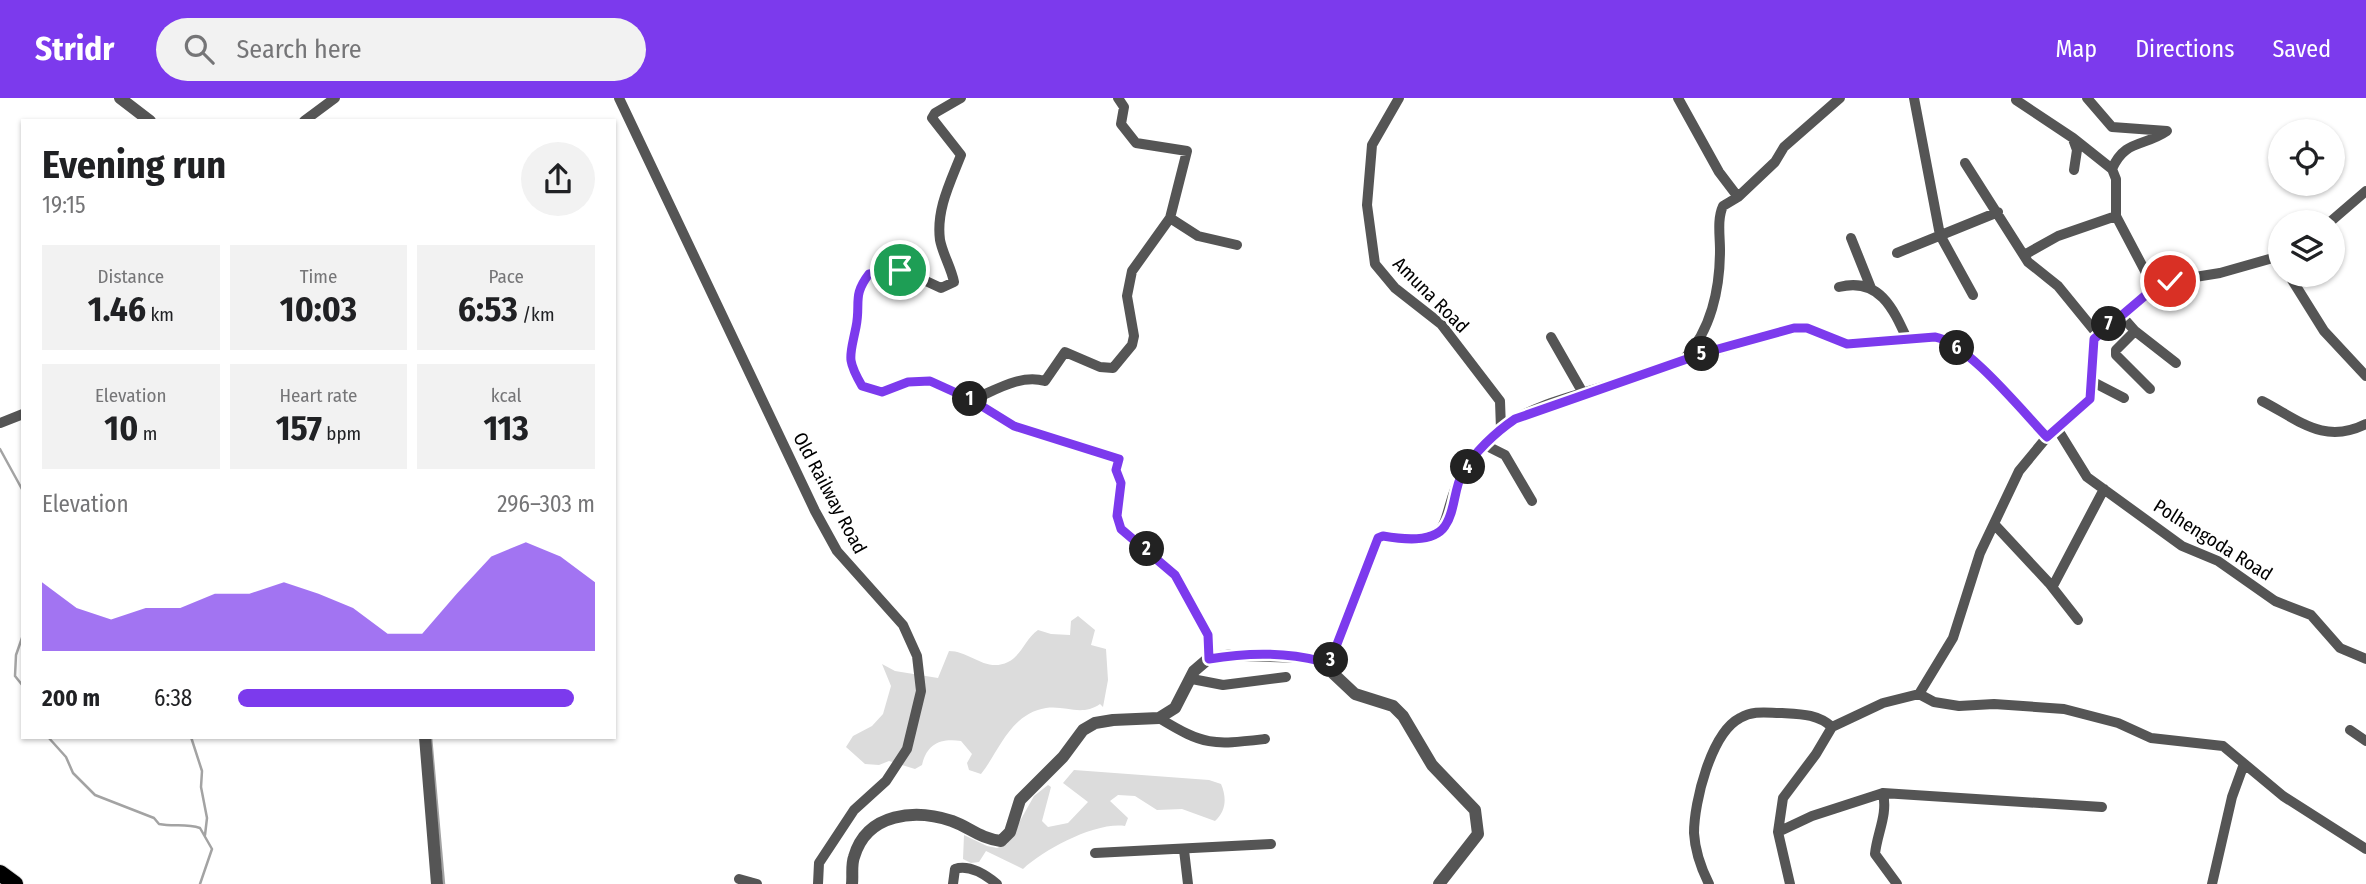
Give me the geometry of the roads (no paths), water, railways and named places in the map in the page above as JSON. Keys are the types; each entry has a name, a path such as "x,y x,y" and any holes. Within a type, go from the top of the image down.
{"highway":[{"path":"0,873 15,884"}],"street":[{"path":"120,98 147,119"},
{"path":"314,112 323,98"},
{"path":"306,119 335,98"},
{"name":"Old Railway Road","path":"619,98 837,551 903,625 917,656 921,691 906,749 886,781 854,810 819,863 818,884"},
{"path":"961,98 935,113 932,118 961,155 944,197 939,221 940,243 954,282 941,288 900,270 869,274 857,289 856,327 849,347 852,369 862,386 882,392 908,382 930,381 972,400 1014,426 1119,459 1116,470 1121,483 1117,516 1121,529 1175,575 1208,635 1209,659"},
{"path":"972,400 1022,379 1031,377 1045,382 1065,352 1100,367 1113,368 1132,345 1134,336 1128,296 1132,271 1170,218 1187,151 1136,143 1121,124 1124,107 1118,98"},
{"name":"Amuna Road","path":"1399,98 1371,145 1367,205 1375,264 1395,288 1441,324 1500,401 1501,429"},
{"path":"1678,98 1719,172 1738,197"},
{"path":"1681,362 1695,348 1708,321 1720,264 1720,212 1723,206 1738,197 1775,162 1784,147 1840,98"},
{"path":"1914,98 1940,235 1973,295"},
{"path":"2087,98 2112,127 2167,131 2157,139 2130,146 2118,155 2112,169"},
{"path":"2016,100 2073,138 2112,169 2116,178 2116,216 2154,288"},
{"path":"2073,138 2077,150 2074,170"},
{"path":"1965,163 2024,256 2039,274 2058,286 2098,335"},
{"path":"2344,210 2366,191"},
{"path":"1897,253 1998,212"},
{"path":"2024,256 2057,236 2116,216"},
{"path":"1170,218 1198,236 1237,246"},
{"path":"1851,238 1871,288"},
{"path":"1919,694 1953,638 1980,553 2019,471 2047,437 2090,399 2094,339 2120,314 2154,288 2170,281 2220,273 2268,261"},
{"path":"1839,287 1852,284 1871,288 1883,295 1894,308 1907,339"},
{"path":"2296,287 2324,331 2366,376"},
{"path":"2120,314 2134,331 2176,363"},
{"path":"1327,670 1378,538 1419,538 1436,533 1446,526 1462,473 1501,429 1515,419 1583,393 1794,328 1807,328 1847,344 1947,339 1985,372 2047,437"},
{"path":"2134,331 2116,350 2116,355 2150,389"},
{"path":"1551,337 1583,393"},
{"path":"2091,381 2124,398"},
{"path":"2262,401 2304,426 2333,433 2346,433 2366,424"},
{"path":"0,423 21,415"},
{"name":"Polhengoda Road","path":"2058,430 2087,477 2182,546 2218,561 2275,601 2311,615 2340,648 2366,659"},
{"path":"1485,445 1505,455 1532,501"},
{"path":"2049,583 2055,583 2061,565 2104,489"},
{"path":"1995,525 2049,583 2078,620"},
{"path":"852,884 854,857 869,831 887,820 921,813 955,822 982,839 1001,841 1010,832 1020,800 1063,757 1083,730 1095,723 1113,720 1159,718 1175,708 1194,671 1209,659 1232,655 1304,657 1320,661 1355,694 1393,706 1403,716 1432,765 1475,810 1478,834 1439,884"},
{"path":"1192,679 1223,685 1286,677"},
{"path":"1790,884 1778,832 1783,798 1816,754 1832,727 1883,703 1919,694 1934,702 1959,706 1994,704 2064,709 2118,723 2151,738 2188,745 2209,742 2223,746 2283,796 2366,849"},
{"path":"1709,884 1700,867 1694,836 1695,817 1703,782 1727,727 1753,712 1804,714 1824,720 1832,727"},
{"path":"1159,718 1193,738 1220,744 1265,739"},
{"path":"2350,730 2366,741"},
{"path":"425,739 437,884"},
{"path":"2212,884 2232,797 2244,764"},
{"path":"1778,832 1812,816 1883,793 2102,807"},
{"path":"1883,793 1886,806 1884,821 1877,831 1875,854 1897,884"},
{"path":"1096,853 1271,844"},
{"path":"1184,850 1188,884"},
{"path":"953,884 955,869 963,866 988,876 997,884"},
{"path":"739,879 757,884"}],"waterway":[{"path":"0,449 21,487"},
{"path":"21,641 16,655 15,676 21,684"},
{"path":"50,739 66,757 73,773 95,795 154,818 159,824 200,828 212,849 200,884"},
{"path":"192,739 202,771 201,787 207,818 205,835"},
{"path":"431,739 444,884"}]}
